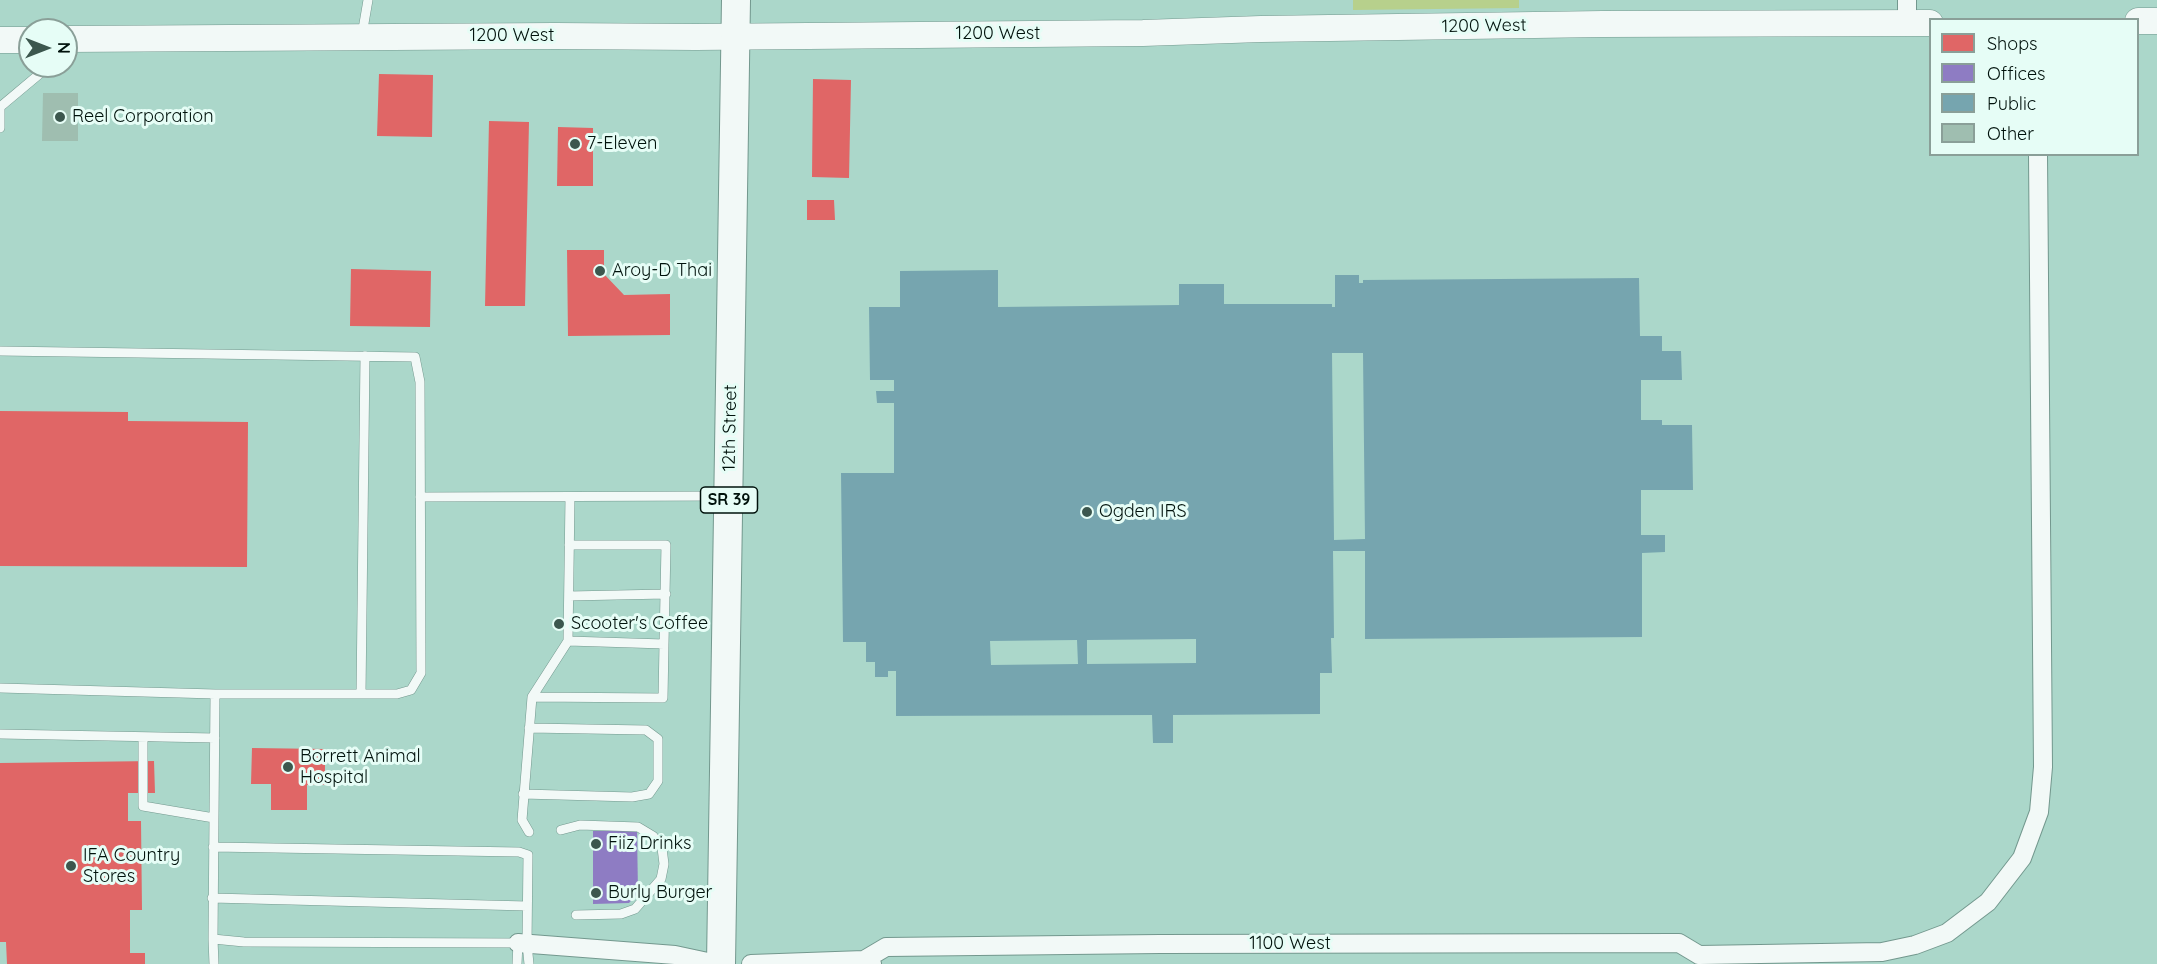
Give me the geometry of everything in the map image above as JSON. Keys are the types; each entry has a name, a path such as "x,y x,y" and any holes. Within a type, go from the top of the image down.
{"main road":[{"name":"12th Street","path":"721,964 736,0"}],"street":[{"name":"1200 West","path":"78,43 362,37 1111,33 1603,24 1915,15"},
{"path":"2139,21 2157,21"},
{"path":"0,40 18,40"},
{"path":"1691,960 1882,952 1915,945 1947,933 1988,902 2022,858 2039,812 2043,767 2038,156"},
{"path":"523,943 675,955 717,964"},
{"name":"1100 West","path":"751,964 868,962 886,947 937,955 1160,944 1679,943 1691,960"}],"lane":[{"path":"362,37 368,0"},
{"path":"0,128 0,107 35,78"},
{"path":"0,351 415,357 420,382 421,673 411,690 397,694 215,694 0,688"},
{"path":"360,694 364,356"},
{"path":"529,832 522,820 532,697 568,641 570,496"},
{"path":"420,497 729,496"},
{"path":"532,697 663,698 666,545 569,545"},
{"path":"569,596 666,594"},
{"path":"568,641 664,644"},
{"path":"214,964 212,898 215,694"},
{"path":"523,794 632,797 649,794 658,781 658,739 646,730 529,728"},
{"path":"0,734 215,738"},
{"path":"143,736 143,806 213,818"},
{"path":"561,830 580,825 638,827 653,836 662,848 664,864 661,879 635,909 621,915 576,915"},
{"path":"213,847 519,852 528,855 527,906 523,943 517,964"},
{"path":"212,898 527,906"},
{"path":"213,939 244,942 523,943"},
{"path":"523,943 529,964"}],"green space":[{"path":"1353,0 1519,0 1519,8 1353,10"}],"building: Shops":[{"path":"379,74 433,75 432,137 377,136"},
{"path":"813,79 851,80 849,178 812,177"},
{"path":"489,121 529,122 525,306 485,306"},
{"name":"7-Eleven","path":"558,127 593,128 593,186 557,186"},
{"path":"807,200 834,200 835,220 807,220"},
{"path":"567,250 604,250 604,274 624,295 670,294 670,335 568,336"},
{"path":"351,269 431,271 430,327 350,326"},
{"path":"0,411 128,412 128,421 248,422 247,567 0,566"},
{"name":"Borrett Animal Hospital","path":"252,748 325,749 325,785 307,785 307,810 271,810 271,784 251,784"},
{"name":"IFA Country Stores","path":"154,761 155,793 128,793 128,821 141,821 142,910 130,910 130,953 145,953 145,964 7,964 6,942 0,942 0,763"}],"building: Offices":[{"path":"593,831 637,831 638,893 629,903 593,904"}],"building: Public":[{"name":"Ogden IRS","path":"998,270 998,307 1179,305 1179,284 1224,284 1224,304 1332,304 1332,307 1335,307 1335,275 1359,275 1359,283 1363,283 1363,280 1639,278 1640,336 1662,336 1662,351 1681,351 1682,380 1641,380 1641,420 1662,420 1662,425 1692,425 1693,490 1641,490 1641,535 1665,535 1665,552 1642,553 1642,637 1365,639 1365,551 1333,551 1332,673 1320,673 1320,714 1173,715 1173,743 1153,743 1152,715 896,716 896,671 888,671 888,677 875,677 875,662 866,662 866,642 843,642 841,473 894,473 894,403 877,403 876,391 894,391 894,380 870,380 869,307 900,307 900,271","holes":["1332,353 1363,353 1365,539 1334,540","1196,639 1196,663 1087,664 1087,640","1077,640 1078,664 991,665 990,641"]}],"building: Other":[{"name":"Reel Corporation","path":"43,93 78,93 78,141 42,141"}],"place":[{"name":"Reel Corporation","path":"60,117"},
{"name":"7-Eleven","path":"575,144"},
{"name":"Aroy-D Thai","path":"600,271"},
{"name":"Ogden IRS","path":"1087,512"},
{"name":"Scooter's Coffee","path":"559,624"},
{"name":"Borrett Animal Hospital","path":"288,767"},
{"name":"Fiiz Drinks","path":"596,844"},
{"name":"IFA Country Stores","path":"71,866"},
{"name":"Burly Burger","path":"596,893"}]}
